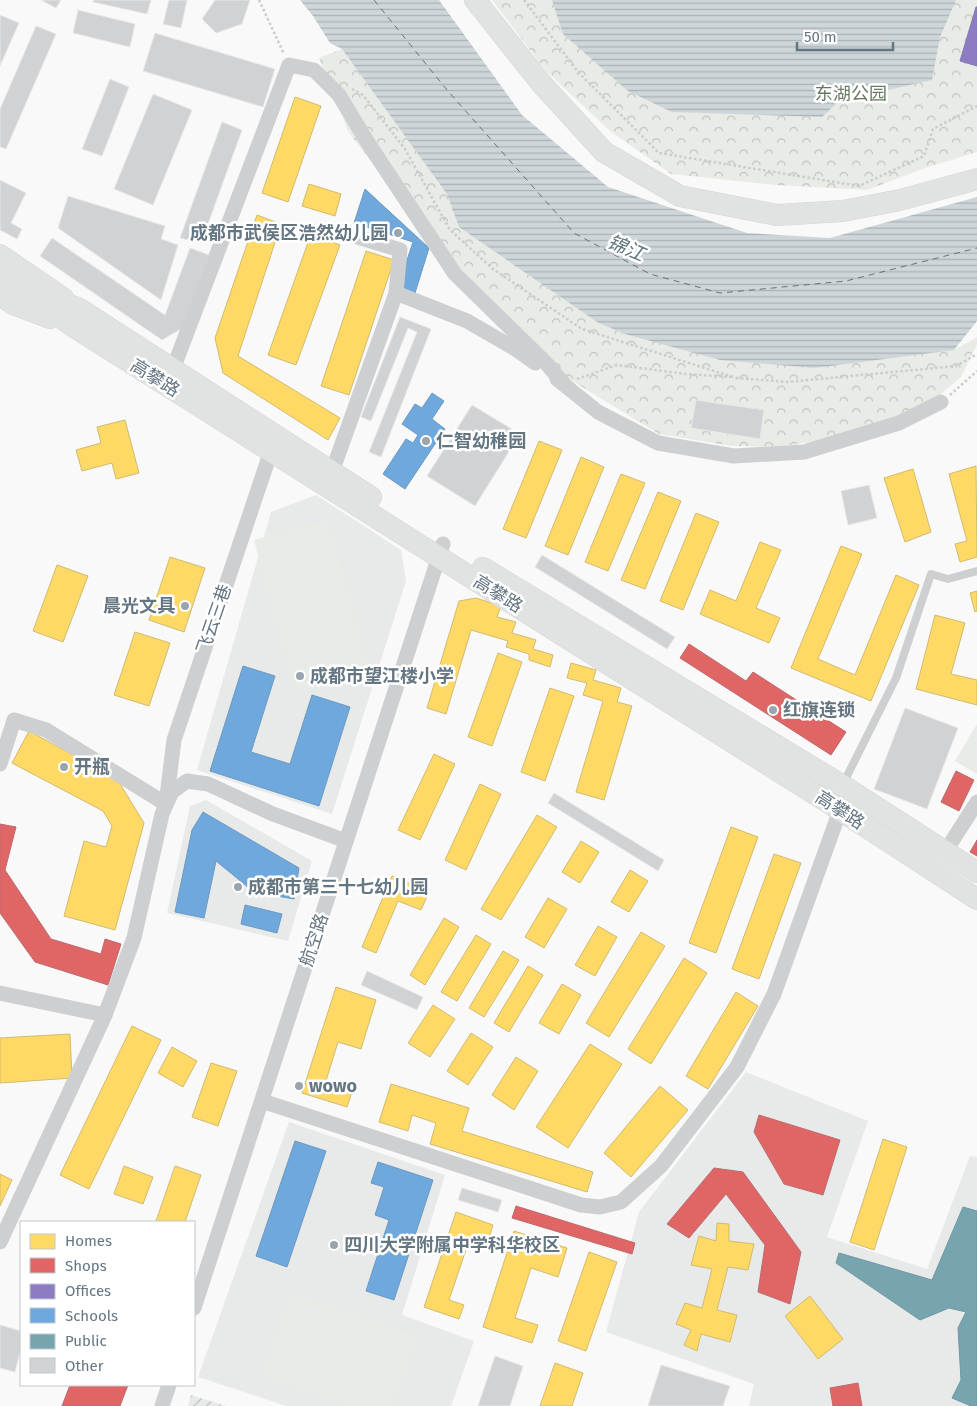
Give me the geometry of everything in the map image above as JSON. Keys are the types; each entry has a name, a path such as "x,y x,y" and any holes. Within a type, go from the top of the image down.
{"main road":[{"path":"475,0 541,83 604,152 680,196 777,216 843,211 900,200 977,179"},
{"path":"0,255 76,318"},
{"name":"高攀路","path":"0,273 20,287 173,369 275,444 332,472 441,550 845,788 977,872"},
{"path":"0,295 13,304 76,318"},
{"name":"高攀路","path":"76,318 441,550 977,899"}],"street":[{"path":"173,369 289,65 314,70 339,95 368,143 455,274 546,363 564,384"},
{"path":"332,472 396,293 400,250 348,234"},
{"path":"396,293 468,321 517,350 564,384 598,412 658,443 734,456 804,452 899,423 941,402"},
{"name":"飞云三巷","path":"166,804 174,740 275,444"},
{"name":"航空路","path":"195,1305 441,550"},
{"path":"0,764 14,720 46,730 166,804"},
{"path":"0,1242 105,1015 134,938 162,814 172,792 187,781 208,784 273,814 346,842"},
{"path":"262,1101 581,1205 600,1207 621,1202 661,1166 737,1067 774,994 840,810 845,788"},
{"path":"945,852 977,802"},
{"path":"0,993 105,1015"},
{"path":"162,1406 169,1386"}],"lane":[{"path":"845,788 896,678 931,574 948,579 977,570"}],"path":[{"path":"259,0 289,65"},
{"path":"524,0 578,72 658,153 859,186 924,156 933,129 977,106"},
{"path":"346,86 363,95 404,149 450,230 493,269 582,329 736,378"},
{"path":"564,384 617,365 686,374 788,382 956,366 977,354"},
{"path":"941,402 977,371"}],"shaded area":[{"name":"成都市望江楼小学","path":"316,495 401,550 406,581 332,814 197,770 271,512"},
{"name":"成都市第三十七幼儿园","path":"206,800 312,861 288,941 167,913 190,806"},
{"path":"746,1072 868,1121 827,1237 927,1269 970,1156 977,1157 977,1406 749,1406 754,1384 606,1332 639,1212"},
{"name":"四川大学附属中学科华校区","path":"289,1122 445,1175 402,1315 474,1341 451,1406 286,1406 198,1377"},
{"path":"191,1395 226,1406 188,1406"}],"green space":[{"name":"东湖公园","path":"492,0 977,0 977,152 925,168 867,190 776,185 671,174 610,131 546,71"},
{"path":"342,49 448,194 460,227 954,350 977,337 977,344 961,377 919,413 823,440 779,447 731,446 659,434 569,379 452,266 349,133 319,58"},
{"path":"329,520 368,667 293,688 254,540"},
{"path":"977,724 977,774 955,761"},
{"path":"290,1292 417,1336 393,1406 350,1406 262,1376"}],"water":[{"name":"锦江","path":"300,0 439,0 522,115 608,187 747,233 830,238 977,197 977,321 954,350 815,368 720,360 625,334 597,322 459,227 447,194 342,49 330,43 313,16"},
{"path":"552,0 956,0 940,37 932,80 839,101 822,117 672,112 628,91 563,34"}],"building: Homes":[{"path":"295,97 321,106 288,202 262,193"},
{"path":"309,184 341,194 335,216 302,206"},
{"path":"257,215 281,224 238,356 340,418 328,440 223,373 215,338"},
{"path":"311,234 340,245 296,365 268,355"},
{"path":"366,251 394,260 349,395 321,386"},
{"path":"125,420 139,473 116,479 112,463 82,471 76,450 101,443 97,427"},
{"path":"539,441 562,450 526,538 503,529"},
{"path":"581,457 604,467 568,555 545,546"},
{"path":"976,466 977,557 960,562 955,544 967,541 949,474"},
{"path":"913,469 931,532 905,542 884,478"},
{"path":"621,474 645,483 608,571 585,562"},
{"path":"658,492 681,501 645,589 621,580"},
{"path":"696,513 719,522 683,610 660,601"},
{"path":"760,542 781,550 756,608 780,618 769,643 700,614 710,590 736,601"},
{"path":"841,546 862,554 818,659 855,675 896,575 919,585 871,701 791,668"},
{"path":"170,557 205,568 184,632 149,620"},
{"path":"57,565 88,576 63,642 33,631"},
{"path":"977,591 977,611 975,612 970,593"},
{"path":"476,598 501,606 497,617 516,622 512,633 536,640 533,649 553,655 550,667 529,660 529,654 506,647 508,641 471,630 446,714 427,708 459,601"},
{"path":"935,615 965,623 951,674 977,680 977,705 916,689"},
{"path":"135,632 170,643 149,706 114,695"},
{"path":"498,653 522,662 492,746 468,737"},
{"path":"571,663 596,670 593,680 621,688 617,702 632,706 604,800 576,792 603,701 583,695 587,683 567,678"},
{"path":"550,688 574,696 545,781 521,772"},
{"path":"29,731 117,779 144,823 115,930 64,916 84,841 106,847 112,826 103,811 12,763"},
{"path":"434,754 455,764 420,840 398,830"},
{"path":"480,784 501,794 466,870 445,860"},
{"path":"537,815 557,827 501,920 481,909"},
{"path":"731,827 758,837 716,953 689,943"},
{"path":"581,841 599,852 580,883 562,872"},
{"path":"774,854 801,863 759,979 732,969"},
{"path":"630,870 648,881 629,912 611,902"},
{"path":"392,876 429,892 421,910 398,901 376,953 362,947"},
{"path":"548,898 567,909 544,948 525,937"},
{"path":"444,918 459,927 425,985 410,975"},
{"path":"598,926 617,937 595,976 575,965"},
{"path":"641,932 665,946 609,1037 586,1023"},
{"path":"476,935 491,944 457,1001 441,992"},
{"path":"503,951 519,960 484,1017 469,1008"},
{"path":"684,958 707,973 651,1064 628,1049"},
{"path":"528,966 543,975 509,1032 494,1023"},
{"path":"562,984 581,995 559,1034 539,1023"},
{"path":"336,987 376,1000 361,1049 338,1042 325,1084 352,1092 347,1107 302,1093"},
{"path":"736,992 758,1006 708,1089 686,1076"},
{"path":"433,1005 455,1019 430,1057 408,1043"},
{"path":"132,1026 161,1040 89,1189 60,1175"},
{"path":"471,1033 493,1047 468,1085 447,1071"},
{"path":"70,1034 72,1078 0,1083 0,1038"},
{"path":"590,1044 622,1064 568,1148 536,1127"},
{"path":"172,1047 197,1061 183,1087 158,1073"},
{"path":"516,1057 538,1071 514,1110 492,1095"},
{"path":"211,1063 237,1071 218,1126 192,1117"},
{"path":"391,1084 469,1108 462,1131 593,1172 587,1192 430,1144 436,1123 412,1115 408,1131 379,1122"},
{"path":"660,1086 688,1110 631,1177 604,1153"},
{"path":"883,1139 907,1147 874,1250 850,1242"},
{"path":"124,1166 153,1177 143,1204 114,1194"},
{"path":"175,1166 201,1175 185,1221 156,1221"},
{"path":"0,1174 12,1180 0,1206"},
{"path":"456,1212 493,1225 487,1244 470,1238 449,1300 464,1305 459,1319 424,1307"},
{"path":"717,1223 729,1224 729,1241 754,1244 748,1270 728,1267 717,1310 737,1315 730,1342 701,1334 697,1351 684,1345 691,1330 676,1324 685,1303 702,1308 712,1269 691,1265 699,1236 716,1241"},
{"path":"514,1231 567,1248 558,1277 531,1268 515,1318 538,1325 532,1343 483,1327"},
{"path":"589,1252 617,1262 586,1351 558,1341"},
{"path":"810,1296 843,1339 818,1359 785,1316"},
{"path":"555,1363 583,1373 572,1406 540,1406"}],"building: Shops":[{"path":"689,644 746,681 753,672 846,732 831,755 680,658"},
{"path":"956,771 974,780 959,811 941,802"},
{"path":"0,824 16,827 5,870 51,939 101,954 105,939 121,944 108,985 35,962 0,913"},
{"path":"977,840 977,856 970,852"},
{"path":"759,1115 840,1140 823,1195 784,1184 754,1132"},
{"path":"714,1168 743,1172 801,1252 790,1304 758,1292 765,1245 726,1194 689,1238 667,1224"},
{"path":"516,1206 635,1243 632,1254 512,1218"},
{"path":"858,1383 862,1406 833,1406 830,1388"},
{"path":"70,1386 128,1386 120,1406 62,1406"}],"building: Offices":[{"path":"977,7 977,66 960,61"}],"building: Schools":[{"name":"成都市武侯区浩然幼儿园","path":"365,189 429,248 415,293 398,287 413,242 354,223"},
{"name":"仁智幼稚园","path":"432,393 444,401 432,419 445,429 405,489 383,474 406,439 413,443 418,435 402,424 415,404 422,408"},
{"name":"成都市望江楼小学","path":"243,666 275,676 251,752 290,764 312,695 350,707 319,806 210,771"},
{"name":"成都市第三十七幼儿园","path":"203,812 299,868 294,899 254,892 216,861 204,918 175,912 192,830"},
{"path":"245,905 282,914 277,933 241,924"},
{"path":"295,1141 326,1151 287,1267 256,1256"},
{"path":"378,1162 433,1180 394,1300 366,1291 389,1220 375,1215 384,1187 371,1183"}],"building: Public":[{"path":"963,1207 977,1211 977,1406 971,1406 952,1398 961,1380 958,1328 966,1312 949,1308 920,1320 836,1263 839,1253 932,1280"}],"building: Other":[{"path":"41,0 61,0 56,8"},
{"path":"93,0 151,0 147,14 93,2"},
{"path":"169,0 187,0 181,28 163,24"},
{"path":"215,0 250,0 242,24 216,33 202,19"},
{"path":"78,10 135,24 130,47 73,33"},
{"path":"0,15 19,23 0,66"},
{"path":"36,26 56,34 6,149 0,147 0,109"},
{"path":"155,33 275,69 263,107 143,71"},
{"path":"110,79 129,87 102,156 82,149"},
{"path":"153,94 192,110 153,205 114,189"},
{"path":"222,122 242,130 201,243 180,238"},
{"path":"0,180 26,193 11,223 22,229 17,239 0,230"},
{"path":"68,196 165,226 161,239 178,245 161,300 58,228"},
{"path":"52,238 165,315 190,248 209,255 181,329 162,340 40,256"},
{"path":"400,317 431,329 381,457 369,452 417,332 408,328 371,421 361,417"},
{"path":"696,400 764,410 760,439 691,428"},
{"path":"472,405 520,434 475,506 427,476"},
{"path":"869,485 877,518 848,525 841,491"},
{"path":"542,555 675,637 667,649 535,567"},
{"path":"905,708 958,728 927,809 874,789"},
{"path":"554,793 664,860 658,871 548,803"},
{"path":"367,971 423,997 417,1010 361,985"},
{"path":"462,1188 502,1200 498,1212 458,1200"},
{"path":"0,1325 20,1331 20,1352 15,1372 0,1368"},
{"path":"495,1356 523,1366 510,1406 478,1406"},
{"path":"661,1365 730,1386 723,1406 648,1406"}],"ferry route":[{"path":"374,0 447,90 574,233 650,274 720,293 846,281 977,248"}],"place":[{"name":"成都市武侯区浩然幼儿园","path":"398,233"},
{"name":"仁智幼稚园","path":"426,441"},
{"name":"晨光文具","path":"185,606"},
{"name":"成都市望江楼小学","path":"300,676"},
{"name":"红旗连锁","path":"773,710"},
{"name":"开瓶","path":"64,767"},
{"name":"成都市第三十七幼儿园","path":"238,887"},
{"name":"wowo","path":"299,1086"},
{"name":"四川大学附属中学科华校区","path":"334,1245"}]}
